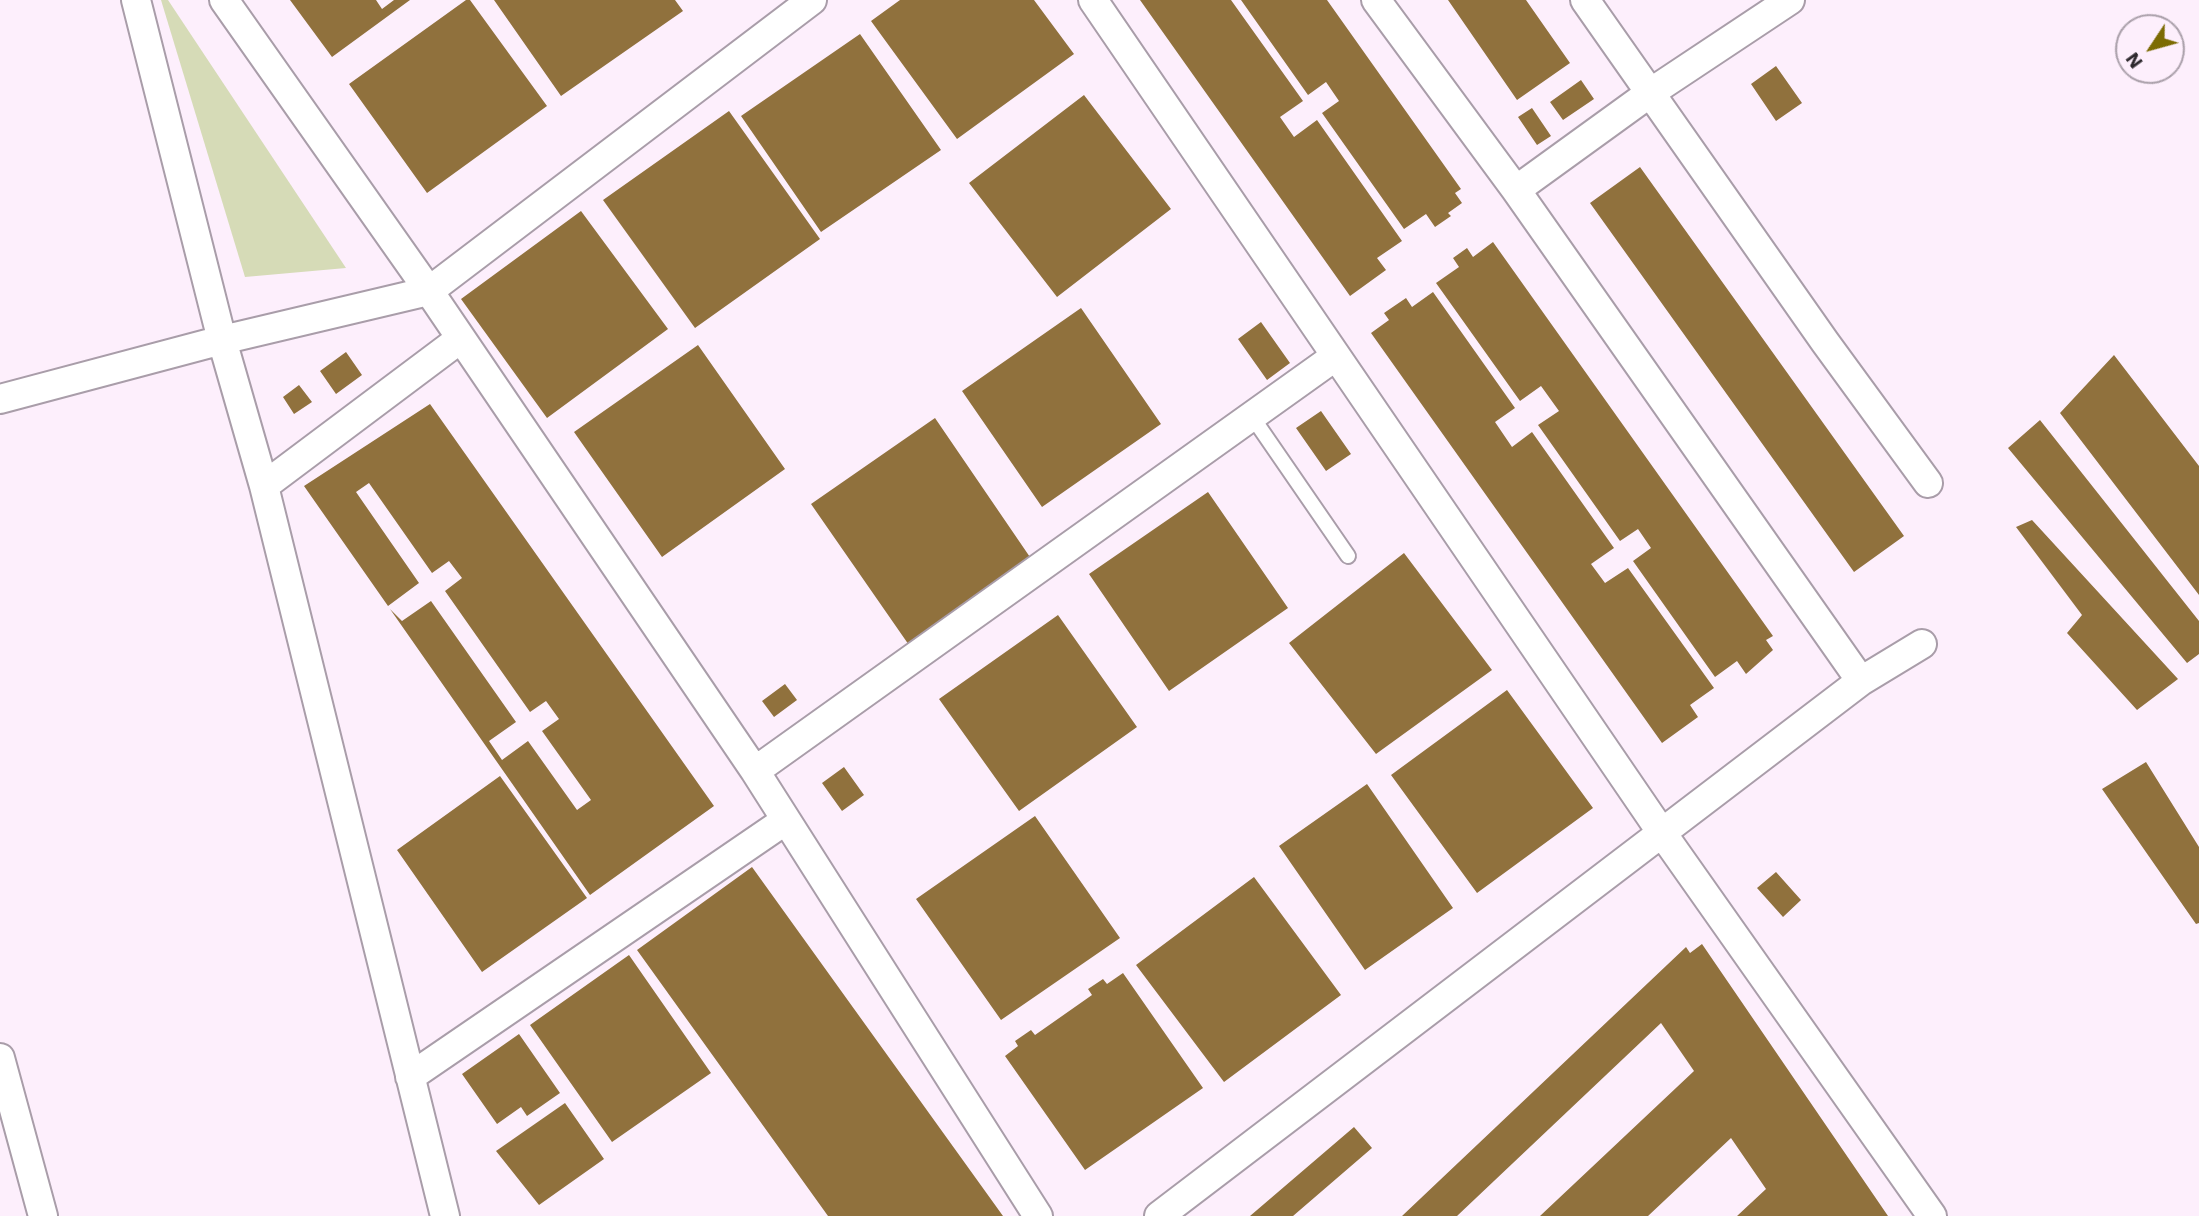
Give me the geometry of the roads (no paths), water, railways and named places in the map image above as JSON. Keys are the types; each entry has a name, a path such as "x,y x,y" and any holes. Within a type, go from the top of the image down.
{"street":[{"path":"136,0 222,340 264,486 445,1216"},
{"path":"224,0 429,291 755,771 1038,1216"},
{"path":"0,399 222,340 429,291 813,0"},
{"path":"1093,0 1662,833 1931,1216"},
{"path":"1376,0 1517,190 1861,681"},
{"path":"1585,0 1928,483"},
{"path":"1517,190 1650,93 1790,0"},
{"path":"264,486 460,339"},
{"path":"755,771 1336,356"},
{"path":"1159,1216 1861,681 1922,644"},
{"path":"410,1077 786,820"},
{"path":"0,1058 43,1216"}],"lane":[{"path":"1251,415 1348,556"}]}
